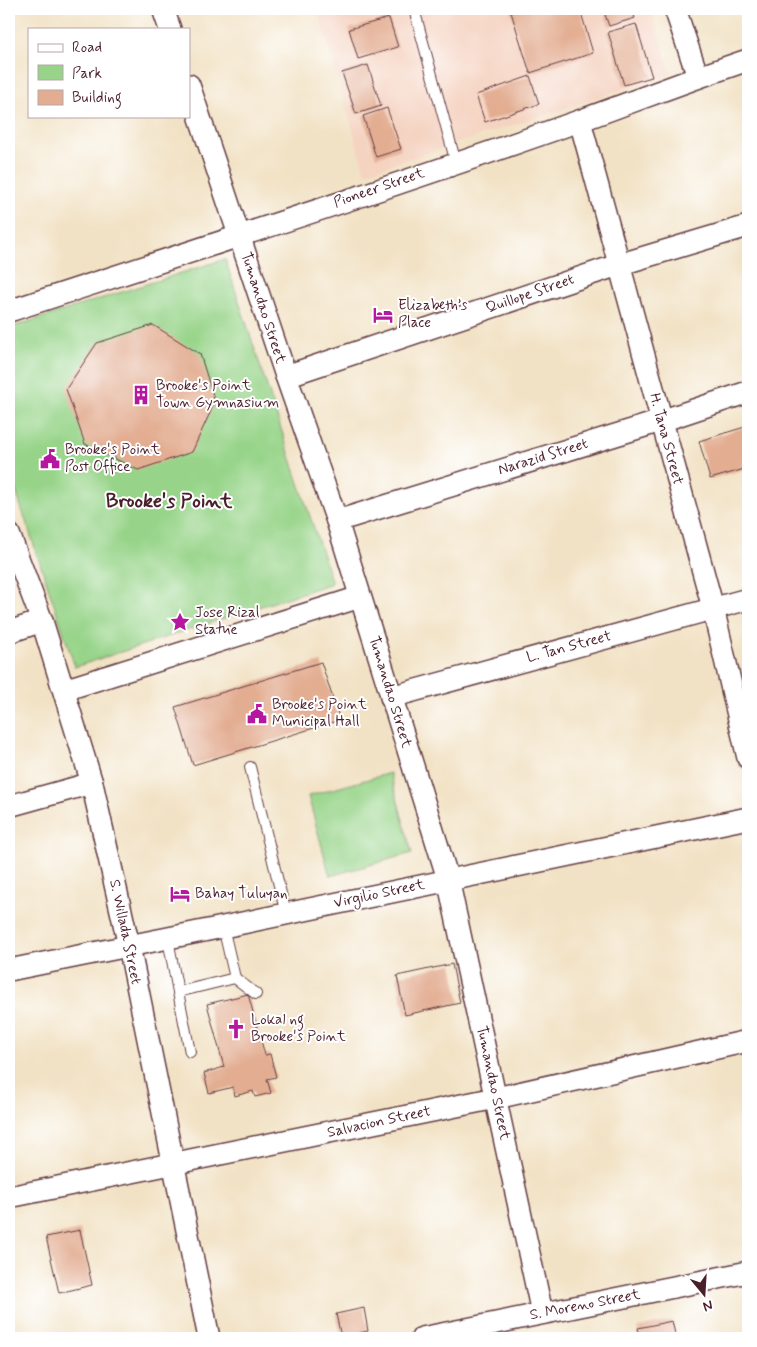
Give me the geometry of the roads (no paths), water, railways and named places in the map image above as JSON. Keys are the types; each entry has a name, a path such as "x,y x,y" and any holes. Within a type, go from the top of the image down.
{"street":[{"path":"163,9 170,28"},
{"path":"675,9 698,77"},
{"name":"Pioneer Street","path":"9,312 580,121 748,60"},
{"name":"Tumandao Street","path":"190,88 286,376 337,521 448,879 542,1313"},
{"name":"H. Tana Street","path":"580,121 713,608 748,758"},
{"name":"Quillope Street","path":"286,376 618,265 748,226"},
{"name":"Narazid Street","path":"337,521 661,421 748,392"},
{"name":"S. Willada Street","path":"9,534 42,621 92,783 129,946 209,1338"},
{"path":"64,690 360,597"},
{"name":"L. Tan Street","path":"391,697 748,599"},
{"path":"9,632 42,621"},
{"path":"9,806 92,783"},
{"name":"Virgilio Street","path":"9,970 748,818"},
{"name":"Salvacion Street","path":"9,1197 496,1098 748,1041"},
{"name":"S. Moreno Street","path":"422,1338 748,1272"}],"lane":[{"path":"414,9 456,163"},
{"path":"250,767 286,914"},
{"path":"223,927 235,978 256,994"},
{"path":"168,938 190,1052"},
{"path":"178,992 235,978"}],"place":[{"name":"Elizabeth’s Place","path":"383,315"},
{"name":"Brooke's Point Town Gymnasium","path":"141,395"},
{"name":"Brooke's Point Post Office","path":"50,459"},
{"name":"Jose Rizal Statue","path":"180,622"},
{"name":"Brooke's Point Municipal Hall","path":"257,714"},
{"name":"Bahay Tuluyan","path":"180,894"},
{"name":"Lokal ng Brooke's Point","path":"236,1029"}],"district":[{"name":"Brooke's Point","path":"169,501"}]}
